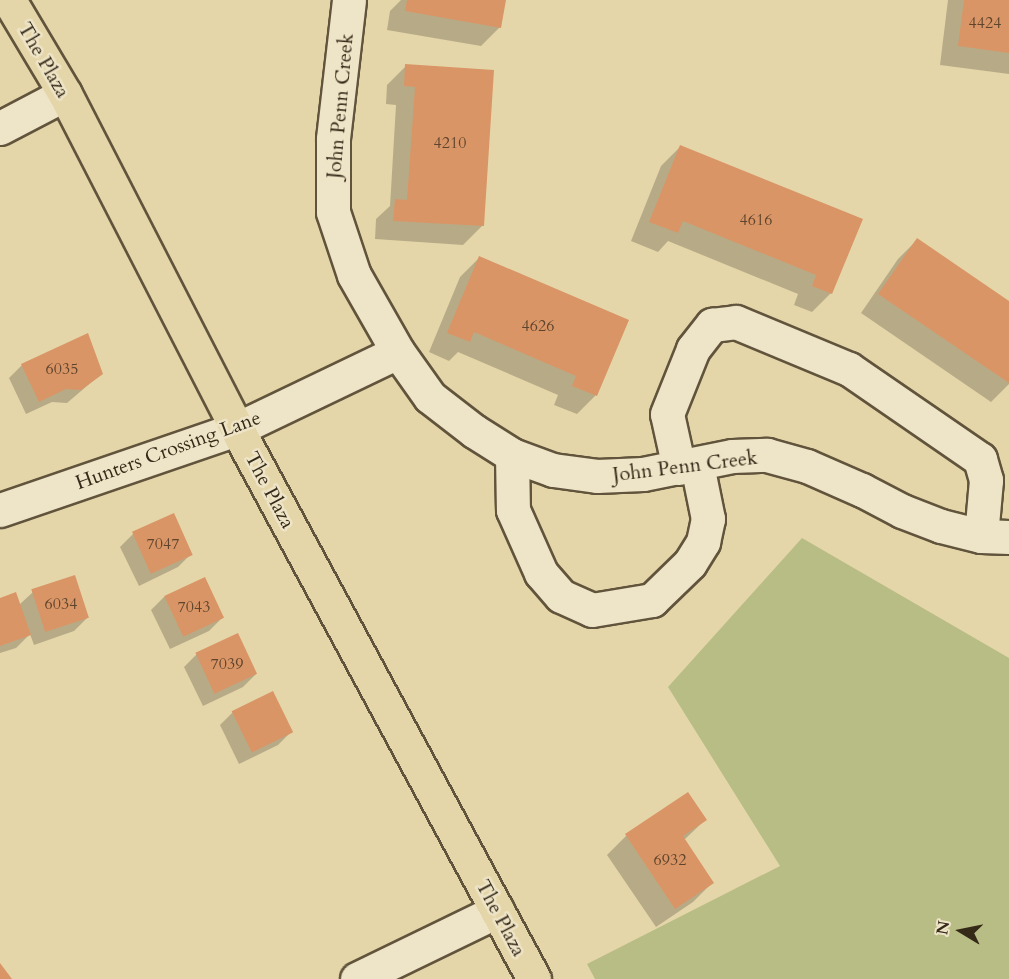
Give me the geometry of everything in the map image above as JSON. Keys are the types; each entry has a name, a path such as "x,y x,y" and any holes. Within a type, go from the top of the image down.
{"main road":[{"name":"The Plaza","path":"9,0 65,94 237,429 534,979"}],"street":[{"name":"John Penn Creek","path":"349,0 333,139 333,212 354,275 398,352 430,396 474,431 512,455 553,470 597,476 688,466 732,456 767,455 807,466 931,523 995,536"},
{"path":"0,128 65,94"},
{"path":"512,455 513,510 541,573 561,596 592,610 652,600 690,563 703,542 708,519 667,414 693,349 712,325 736,322 849,369 980,459 986,480 995,536"},
{"name":"Hunters Crossing Lane","path":"0,510 237,429 398,352"},
{"path":"357,979 497,911"}],"green space":[{"path":"802,538 1009,658 1009,979 595,979 587,964 780,866 668,687"}],"building":[{"path":"407,0 506,0 501,28 405,11"},
{"path":"964,0 1009,0 1009,53 958,46"},
{"path":"405,64 494,70 484,226 393,221 395,199 407,200 415,87 404,86"},
{"path":"680,145 863,219 832,294 812,286 816,275 683,221 678,233 649,222"},
{"path":"917,238 1009,301 1009,383 878,294"},
{"path":"479,256 629,320 597,396 572,386 576,376 474,332 470,342 447,333"},
{"path":"88,333 103,374 81,390 66,389 39,402 21,364"},
{"path":"174,513 193,555 151,574 132,532"},
{"path":"75,575 89,618 45,632 31,589"},
{"path":"205,577 224,618 183,637 164,596"},
{"path":"16,592 31,635 0,646 0,598"},
{"path":"238,633 257,674 214,694 195,653"},
{"path":"273,691 293,732 252,753 232,711"},
{"path":"688,792 707,820 683,836 714,883 675,909 625,834"},
{"path":"0,963 12,979 0,979"}]}
